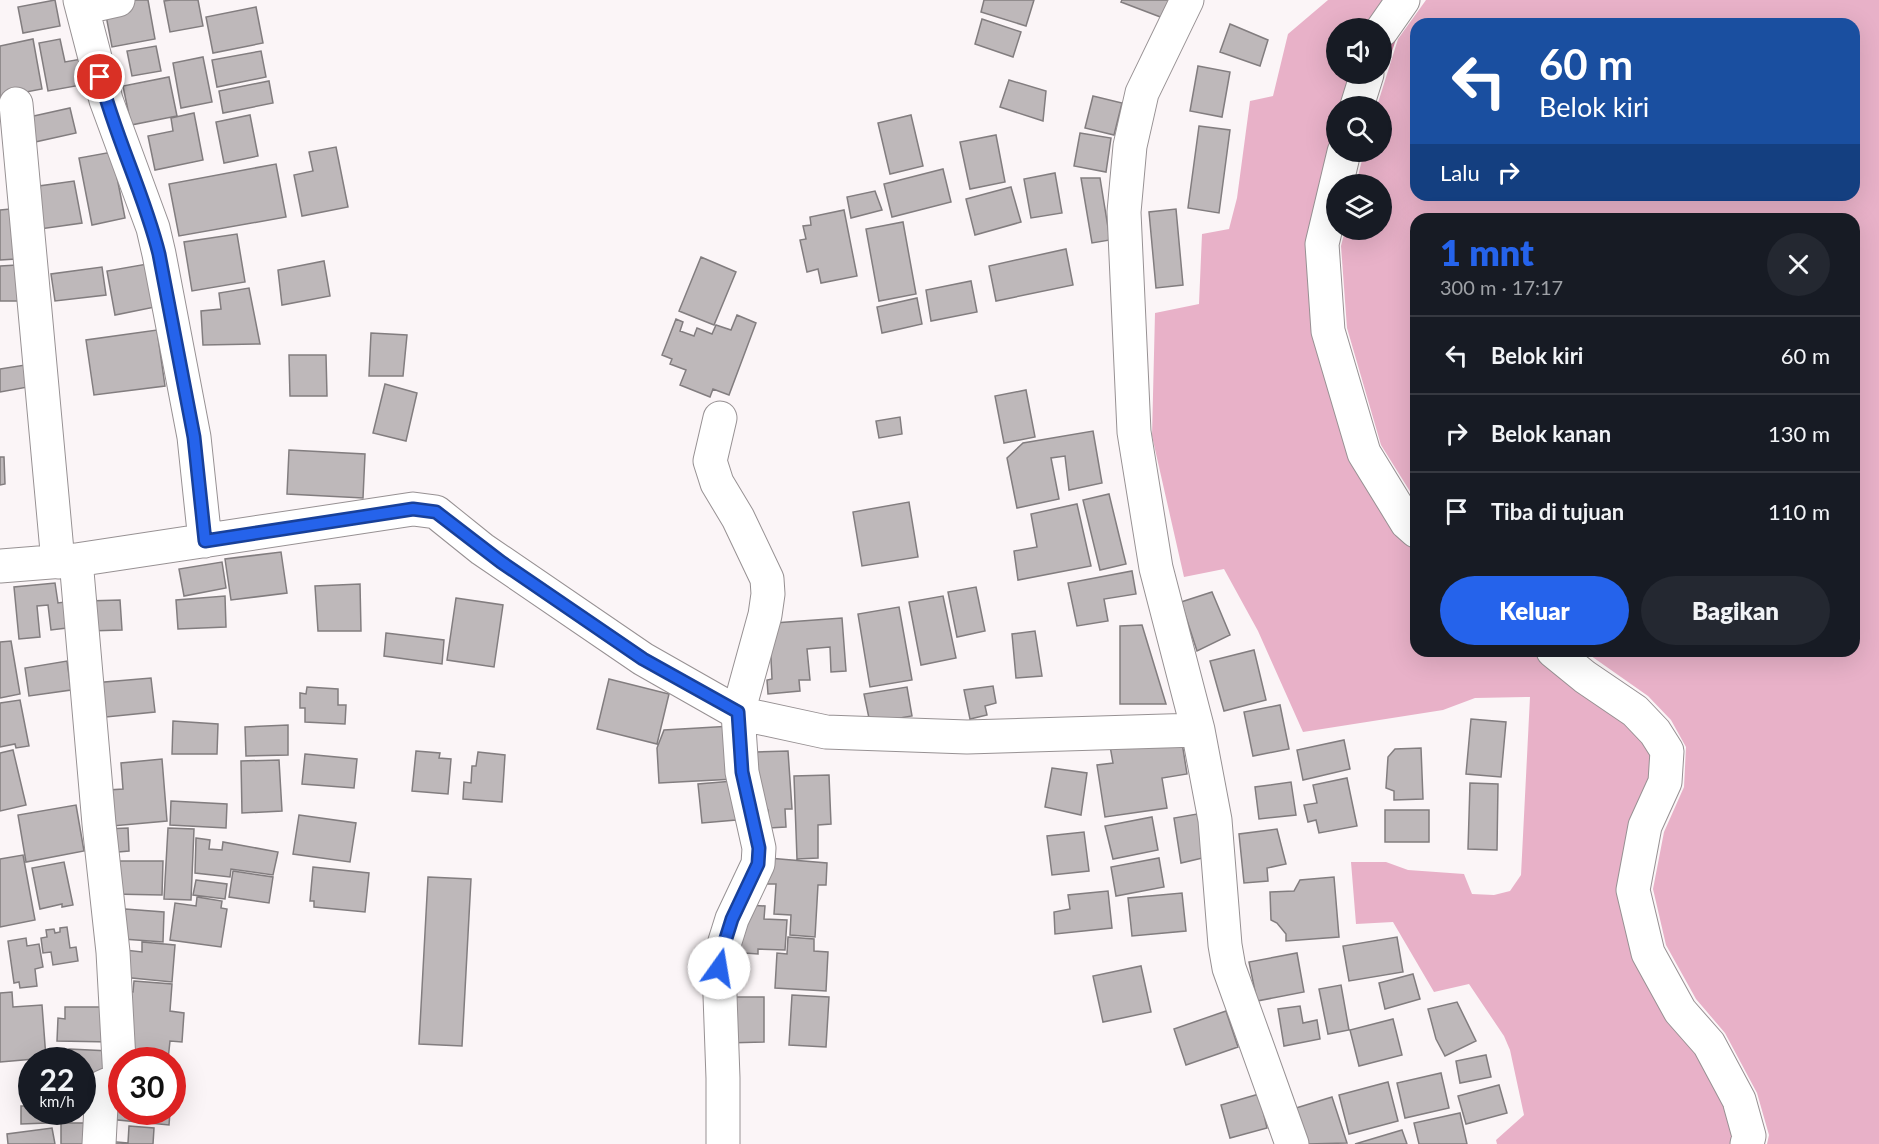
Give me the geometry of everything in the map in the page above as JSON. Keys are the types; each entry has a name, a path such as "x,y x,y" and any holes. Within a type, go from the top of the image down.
{"street":[{"path":"118,0 81,4 106,100 153,228 194,437 205,541"},
{"path":"1187,0 1142,93 1130,146 1124,212 1134,432 1156,567 1198,730 1218,840 1225,945 1229,968 1292,1144"},
{"path":"1390,18 1403,0"},
{"path":"16,104 113,952 120,1079 102,1087 99,1144"},
{"path":"1342,162 1322,244 1328,331 1364,453 1410,526"},
{"path":"720,418 710,461 717,483 738,518 767,579 768,594 765,615 738,712 742,772 759,848 758,864 732,919 719,968 723,1144"},
{"path":"0,566 67,561 413,509 436,512 482,549 643,659 738,712 826,732 967,737 1198,730"},
{"path":"1560,657 1635,711 1655,732 1667,751 1665,783 1645,826 1633,890 1648,952 1680,1011 1709,1044 1739,1100 1749,1136 1747,1144"}],"shaded area":[{"path":"1328,0 1397,0 1384,18 1326,18 1326,84 1359,84 1355,96 1326,96 1326,162 1335,162 1335,174 1326,174 1326,240 1330,240 1324,332 1410,524 1410,657 1552,657 1662,753 1629,890 1677,1013 1743,1144 1497,1144 1496,1140 1524,1115 1510,1050 1504,1036 1469,984 1434,992 1393,922 1356,924 1351,862 1386,862 1408,870 1464,874 1472,894 1494,895 1510,891 1521,875 1530,697 1475,698 1443,710 1303,732 1258,631 1224,569 1184,577 1152,436 1155,313 1199,304 1202,234 1229,229 1237,198 1250,101 1273,96 1288,34"},
{"path":"1426,0 1879,0 1879,1144 1767,1144 1769,1135 1757,1093 1725,1033 1696,999 1666,945 1653,889 1664,832 1684,787 1686,747 1671,720 1648,696 1593,657 1860,657 1860,213 1410,213 1410,491 1381,445 1347,328 1341,246 1342,240 1392,240 1392,174 1358,174 1362,162 1392,162 1392,96 1380,96 1384,84 1392,84 1392,58 1398,39 1410,22 1410,201 1860,201 1860,18 1413,18"}],"building":[{"path":"55,0 60,26 23,33 18,7"},
{"path":"129,0 148,0 155,39 112,47 104,5"},
{"path":"198,0 203,26 170,32 164,1"},
{"path":"984,0 1034,0 1026,26 981,12"},
{"path":"1122,0 1170,0 1163,18 1121,2"},
{"path":"256,7 263,43 213,53 206,17"},
{"path":"982,19 1021,32 1013,57 975,44"},
{"path":"1230,24 1268,40 1260,66 1220,52"},
{"path":"33,39 42,89 0,97 0,46"},
{"path":"60,39 65,62 87,58 92,83 48,91 39,43"},
{"path":"156,46 161,71 132,76 127,51"},
{"path":"261,51 266,77 217,87 212,60"},
{"path":"203,57 212,102 181,108 173,63"},
{"path":"1198,66 1230,72 1222,117 1190,111"},
{"path":"169,77 177,116 131,125 123,86"},
{"path":"1009,80 1046,91 1043,121 1000,107"},
{"path":"269,81 273,103 223,113 219,91"},
{"path":"1093,96 1122,103 1114,135 1085,128"},
{"path":"70,108 76,133 26,144 20,119"},
{"path":"194,113 203,160 155,170 148,136 173,131 171,118"},
{"path":"250,115 258,156 224,163 216,122"},
{"path":"911,115 923,166 890,174 878,123"},
{"path":"1199,126 1230,130 1219,213 1188,208"},
{"path":"1080,133 1111,138 1106,172 1074,166"},
{"path":"996,135 1005,182 970,189 960,142"},
{"path":"336,147 348,207 302,216 294,175 313,171 309,152"},
{"path":"112,152 125,218 92,225 79,158"},
{"path":"276,164 286,217 179,236 169,184"},
{"path":"943,169 951,202 892,217 884,184"},
{"path":"1055,173 1062,213 1031,218 1024,179"},
{"path":"1081,178 1100,178 1110,240 1092,243"},
{"path":"74,181 82,223 40,229 32,187"},
{"path":"1011,187 1021,222 975,235 966,199"},
{"path":"875,191 882,210 851,218 847,197"},
{"path":"10,209 16,259 0,260 0,210"},
{"path":"1176,209 1183,285 1156,288 1149,212"},
{"path":"844,210 857,276 821,283 818,269 807,272 800,240 806,239 803,226 811,225 810,217"},
{"path":"903,222 916,294 879,301 866,229"},
{"path":"237,234 245,282 192,291 184,242"},
{"path":"1066,249 1073,285 996,301 989,266"},
{"path":"701,257 736,272 714,325 679,311"},
{"path":"324,261 330,296 282,305 278,270"},
{"path":"147,264 155,307 115,315 107,271"},
{"path":"17,265 18,301 0,301 0,266"},
{"path":"102,267 106,295 55,301 51,274"},
{"path":"971,281 977,312 931,321 926,290"},
{"path":"249,288 260,344 203,345 201,311 221,309 219,293"},
{"path":"917,298 922,324 882,333 877,307"},
{"path":"737,315 756,323 729,395 713,389 710,397 680,385 686,370 670,364 672,359 662,355 676,319 683,322 680,331 694,336 697,328 712,334 716,325 731,330"},
{"path":"157,330 165,386 94,395 86,340"},
{"path":"371,333 407,335 403,376 369,376"},
{"path":"289,355 326,355 327,396 290,396"},
{"path":"25,365 28,387 0,392 0,369"},
{"path":"385,384 417,393 406,441 373,433"},
{"path":"1026,390 1035,437 1004,443 995,396"},
{"path":"900,417 902,434 879,438 876,421"},
{"path":"1093,431 1102,483 1069,490 1065,456 1051,458 1059,499 1017,508 1007,458 1023,443"},
{"path":"289,450 365,454 363,498 287,494"},
{"path":"0,457 4,457 5,484 0,485"},
{"path":"1109,494 1126,564 1100,570 1083,500"},
{"path":"909,502 918,557 862,566 853,512"},
{"path":"1077,504 1091,566 1018,580 1014,551 1037,547 1031,514"},
{"path":"281,552 287,593 231,600 225,559"},
{"path":"222,562 226,588 184,596 179,569"},
{"path":"1132,571 1136,594 1104,599 1108,621 1077,626 1068,583"},
{"path":"55,583 58,603 72,601 75,627 51,630 48,605 37,606 40,637 19,639 14,587"},
{"path":"360,584 361,631 318,631 315,586"},
{"path":"976,587 985,631 957,637 948,592"},
{"path":"1212,592 1230,635 1197,651 1181,602"},
{"path":"225,596 226,627 178,629 176,600"},
{"path":"943,596 956,658 921,665 909,602"},
{"path":"456,598 503,605 494,667 447,660"},
{"path":"120,600 122,630 88,631 86,601"},
{"path":"899,607 912,680 870,687 858,614"},
{"path":"842,618 846,671 831,672 830,647 807,649 810,680 799,680 800,691 768,694 767,680 772,679 770,639 774,623"},
{"path":"1142,625 1166,704 1120,704 1120,626"},
{"path":"1035,631 1042,676 1016,678 1012,634"},
{"path":"386,633 444,640 442,664 384,656"},
{"path":"11,641 20,694 0,698 0,642"},
{"path":"1254,650 1266,700 1224,711 1210,661"},
{"path":"67,661 71,690 29,696 25,668"},
{"path":"151,678 155,712 96,718 93,683"},
{"path":"609,679 669,694 657,744 597,729"},
{"path":"993,686 996,703 985,706 987,715 970,719 964,690"},
{"path":"307,687 338,689 338,705 346,705 345,724 305,722 305,708 300,708 300,693 306,694"},
{"path":"907,687 912,716 870,723 864,694"},
{"path":"20,700 29,746 16,748 15,744 0,747 0,703"},
{"path":"1280,705 1289,749 1253,756 1244,712"},
{"path":"1471,719 1506,722 1501,777 1466,774"},
{"path":"173,721 218,724 217,754 172,754"},
{"path":"288,725 288,755 246,756 245,727"},
{"path":"732,726 735,779 659,783 657,748 664,730"},
{"path":"1181,736 1187,774 1162,778 1167,808 1105,817 1097,765 1113,763 1110,746"},
{"path":"1344,740 1350,769 1303,780 1297,750"},
{"path":"1421,748 1423,799 1394,800 1394,791 1386,788 1388,757 1395,749"},
{"path":"13,750 26,805 0,811 0,753"},
{"path":"416,751 440,753 439,758 451,759 448,794 412,791"},
{"path":"788,751 792,809 785,809 786,827 769,828 768,810 760,811 756,752"},
{"path":"478,752 505,755 502,802 463,799 464,782 471,783 472,766 476,766"},
{"path":"305,754 357,759 354,788 302,784"},
{"path":"162,759 167,821 112,826 108,790 123,789 121,763"},
{"path":"279,760 282,811 242,813 241,761"},
{"path":"1052,768 1087,773 1081,815 1045,807"},
{"path":"829,775 831,824 818,825 818,858 797,859 794,776"},
{"path":"1347,778 1357,826 1319,833 1316,820 1308,822 1304,805 1317,803 1313,785"},
{"path":"733,781 736,820 702,823 698,784"},
{"path":"1291,782 1296,815 1259,819 1255,787"},
{"path":"1470,783 1498,784 1497,850 1468,849"},
{"path":"171,801 227,804 226,828 170,825"},
{"path":"76,805 84,851 26,862 18,815"},
{"path":"1385,810 1429,810 1429,842 1385,842"},
{"path":"1197,814 1207,857 1181,863 1174,818"},
{"path":"299,815 356,823 350,862 293,854"},
{"path":"1152,817 1158,850 1113,859 1105,826"},
{"path":"128,828 129,851 107,853 105,829"},
{"path":"168,828 194,829 191,900 164,899"},
{"path":"1277,829 1286,864 1267,868 1268,881 1244,883 1239,834"},
{"path":"1084,832 1089,871 1052,875 1047,836"},
{"path":"196,838 210,840 209,849 222,850 223,842 278,852 273,875 231,869 230,877 195,873"},
{"path":"23,855 35,920 0,927 0,859"},
{"path":"768,858 827,863 826,885 818,885 815,937 790,935 791,915 774,914 776,884 766,884"},
{"path":"1159,858 1164,887 1116,896 1111,867"},
{"path":"108,861 163,861 162,895 111,894"},
{"path":"64,862 73,905 62,907 62,904 40,909 32,868"},
{"path":"313,867 369,873 365,912 314,907 314,901 310,901"},
{"path":"233,871 273,877 269,903 229,897"},
{"path":"428,877 471,879 462,1046 419,1044"},
{"path":"1334,877 1339,937 1286,941 1286,934 1277,923 1271,920 1270,892 1294,891 1300,880"},
{"path":"196,880 227,884 225,899 193,895"},
{"path":"1108,891 1112,928 1055,934 1054,912 1070,909 1068,895"},
{"path":"1182,893 1186,931 1132,936 1128,898"},
{"path":"197,897 222,901 221,908 227,909 221,947 170,940 175,903 196,906"},
{"path":"747,905 765,906 764,919 787,920 785,950 758,949 758,954 730,952"},
{"path":"125,909 164,912 163,942 123,939"},
{"path":"67,927 70,948 76,947 78,961 53,965 51,952 43,953 41,938 47,937 46,930 54,929 55,933 60,932 60,928"},
{"path":"788,937 814,939 814,951 828,952 826,991 775,988 777,953 787,954"},
{"path":"1397,937 1403,972 1349,981 1343,946"},
{"path":"26,938 27,946 39,944 43,967 35,969 37,986 20,988 19,982 14,983 8,941"},
{"path":"142,942 175,945 172,982 122,977 125,950 142,952"},
{"path":"1297,953 1304,992 1257,1001 1249,962"},
{"path":"1141,966 1151,1012 1103,1022 1093,976"},
{"path":"1413,974 1420,999 1385,1009 1379,983"},
{"path":"134,981 172,984 170,1011 184,1013 182,1042 170,1041 169,1047 126,1047 127,991 133,992"},
{"path":"1341,985 1349,1030 1328,1034 1319,989"},
{"path":"12,992 13,1007 42,1005 45,1047 18,1047 18,1060 0,1062 0,993"},
{"path":"792,995 829,997 826,1047 789,1045"},
{"path":"726,997 764,997 764,1042 726,1043"},
{"path":"1457,1002 1476,1041 1445,1056 1436,1039 1428,1009"},
{"path":"1300,1006 1303,1023 1317,1020 1320,1039 1284,1046 1278,1009"},
{"path":"65,1007 112,1007 111,1042 57,1041 58,1018 65,1019"},
{"path":"1226,1011 1238,1047 1186,1065 1174,1029"},
{"path":"1393,1019 1402,1055 1359,1066 1350,1030"},
{"path":"96,1050 108,1051 108,1080 96,1080"},
{"path":"1486,1055 1491,1077 1460,1083 1456,1061"},
{"path":"1441,1073 1449,1108 1405,1118 1397,1083"},
{"path":"1388,1082 1398,1121 1349,1134 1339,1095"},
{"path":"1499,1085 1507,1113 1466,1124 1458,1096"},
{"path":"1259,1094 1267,1128 1230,1138 1221,1105"},
{"path":"1332,1097 1347,1143 1307,1144 1296,1108"},
{"path":"1460,1113 1467,1144 1419,1144 1414,1123"},
{"path":"61,1125 93,1125 92,1144 61,1144"},
{"path":"129,1126 154,1128 153,1144 106,1144 106,1141 128,1143"},
{"path":"52,1128 55,1144 8,1144 7,1134"},
{"path":"1402,1130 1407,1144 1355,1144"}],"route":[{"path":"100,77 106,100 153,228 159,254 194,437 205,541 413,509 436,512 482,549 643,659 738,712 742,772 756,827 759,848 758,864 732,919 719,968"}]}
